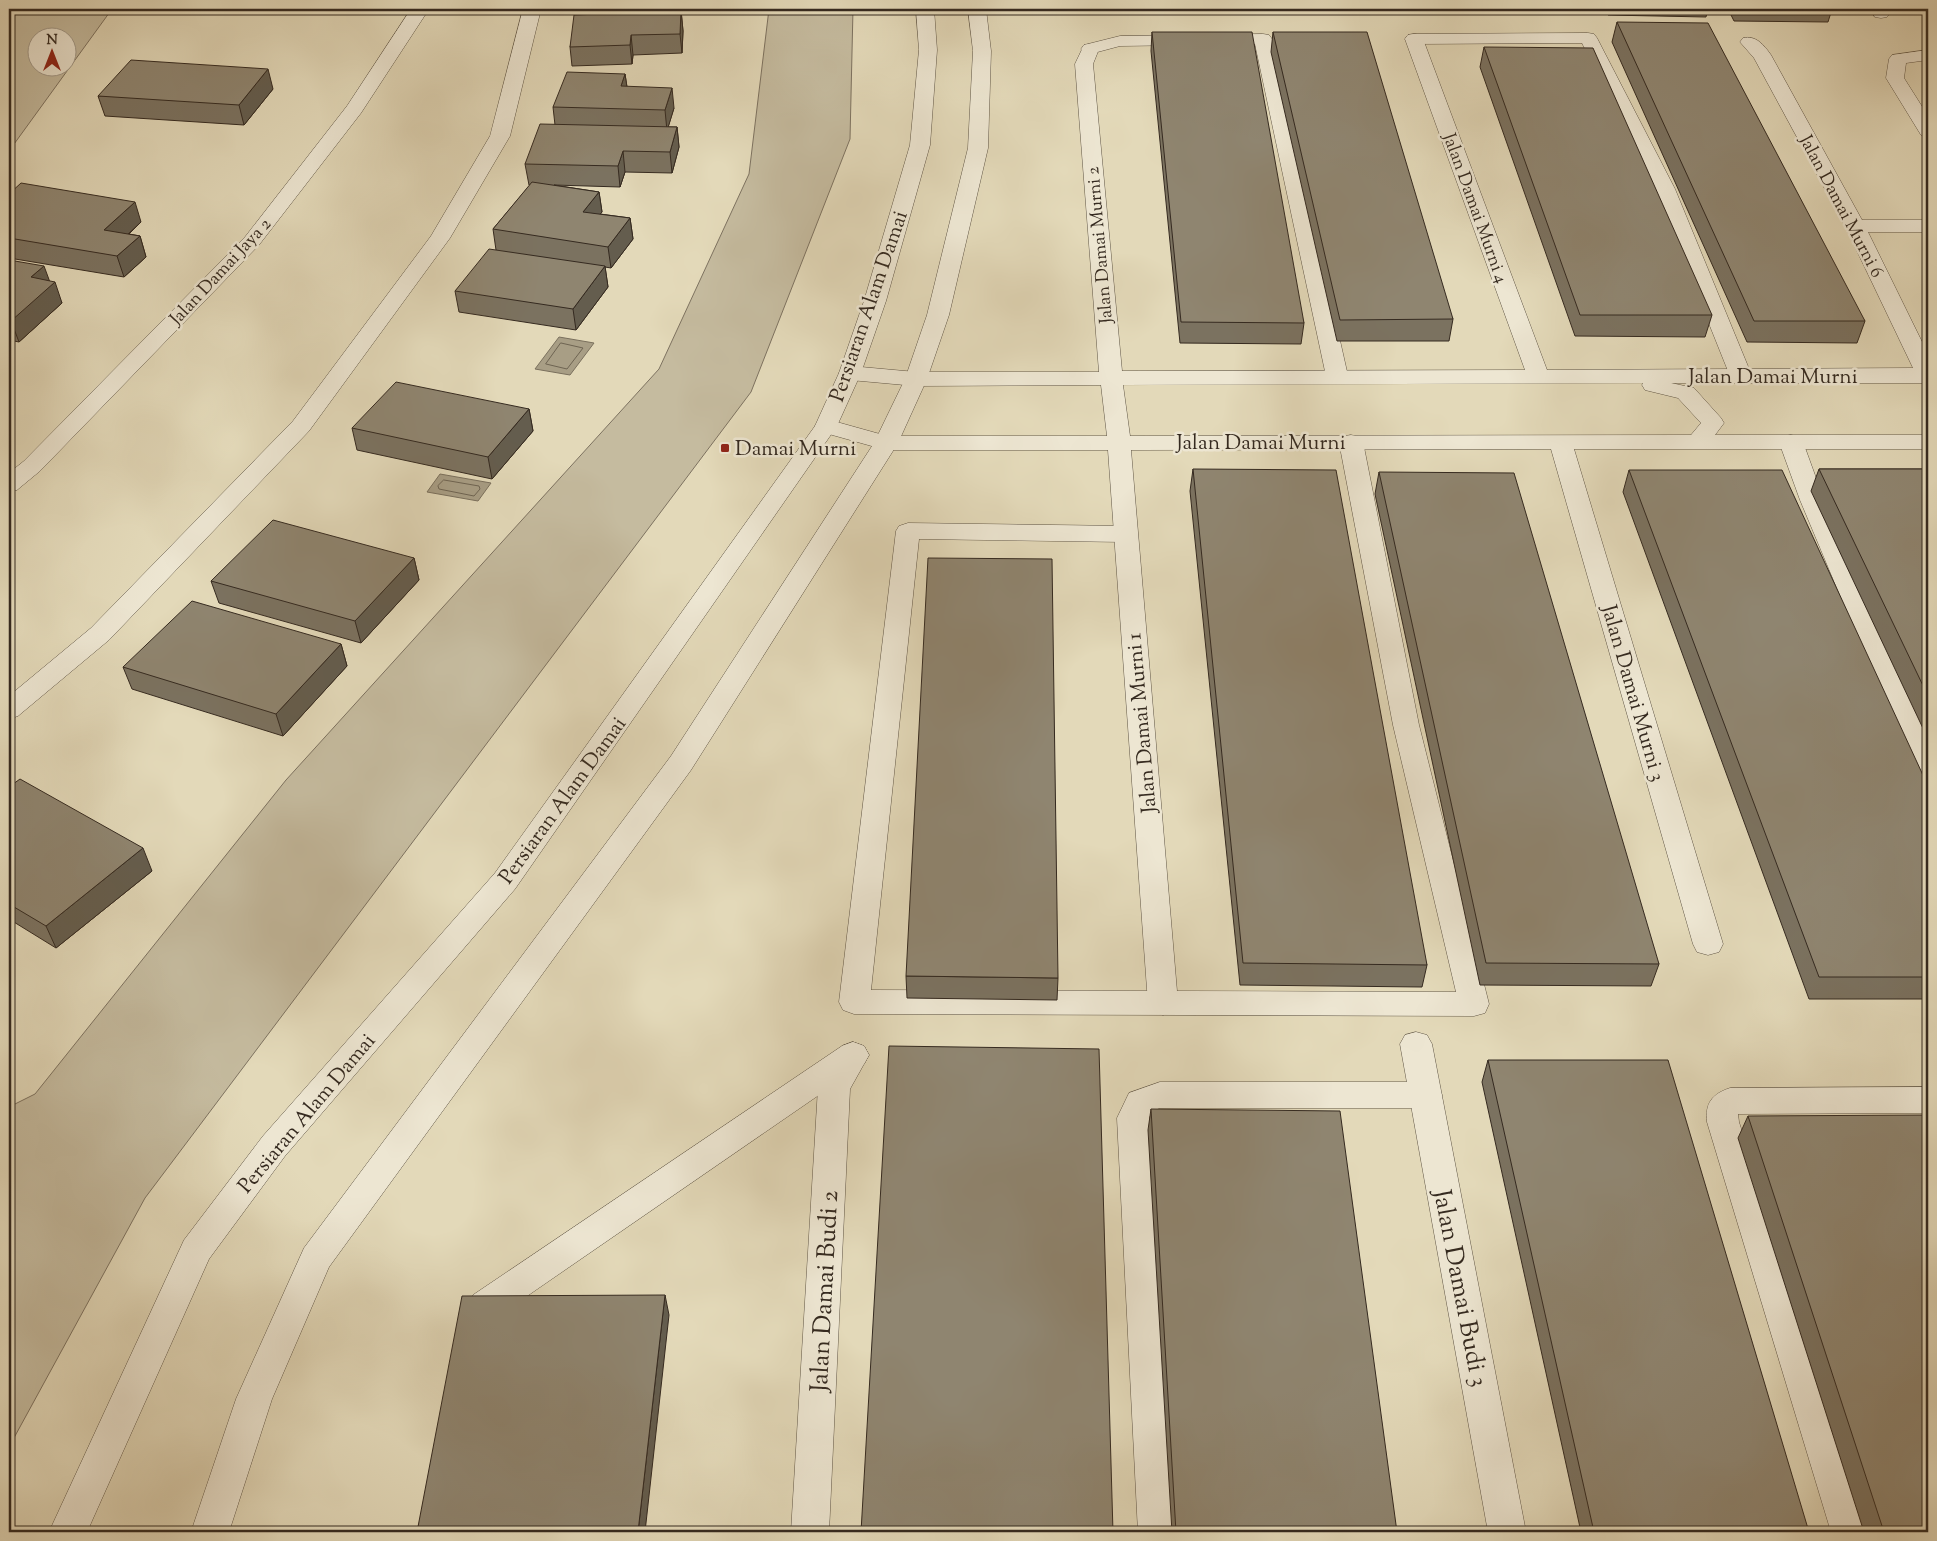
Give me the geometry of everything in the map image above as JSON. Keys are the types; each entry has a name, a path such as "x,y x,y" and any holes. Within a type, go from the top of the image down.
{"street":[{"name":"Jalan Damai Jaya 2","path":"9,485 32,466 252,241 354,109 420,9"},
{"path":"9,710 100,634 301,426 440,238 500,136 532,9"},
{"name":"Persiaran Alam Damai","path":"68,1532 196,1250 274,1146 505,881 826,426 850,373 875,301 920,146 928,50 925,9"},
{"path":"210,1532 254,1398 316,1258 681,763 886,443 916,379 938,315 978,148 982,51 977,9"},
{"name":"Jalan Damai Murni 4","path":"1538,376 1414,39 1588,38 1665,190 1741,376"},
{"name":"Jalan Damai Murni 2","path":"1118,443 1084,64 1090,49 1120,41 1263,39 1337,376"},
{"name":"Jalan Damai Murni 6","path":"1749,42 1762,55 1855,226 1928,376"},
{"path":"1928,54 1898,59 1895,78 1928,131"},
{"path":"1855,226 1928,226"},
{"name":"Jalan Damai Murni","path":"850,373 916,379 1337,376 1928,376"},
{"name":"Jalan Damai Murni","path":"1617,376 1686,393 1713,423 1698,442"},
{"name":"Jalan Damai Murni","path":"826,426 886,443 1928,442"},
{"path":"1126,534 908,531 854,1002 1474,1004 1406,725 1351,442"},
{"name":"Jalan Damai Murni 3","path":"1560,442 1708,944"},
{"path":"1792,442 1820,518 1913,736 1928,766"},
{"name":"Jalan Damai Murni 1","path":"1118,443 1163,1003"},
{"name":"Jalan Damai Budi 3","path":"1416,1044 1507,1532"},
{"name":"Jalan Damai Budi 2","path":"475,1353 486,1306 853,1055 834,1088 810,1532"},
{"path":"1157,1532 1133,1118 1140,1102 1160,1095 1426,1095"},
{"path":"1850,1532 1723,1122 1722,1110 1730,1101 1928,1100"}],"shaded area":[{"path":"9,9 112,9 78,56 78,28 28,28 28,78 62,78 9,151"},
{"path":"769,9 853,9 850,139 751,392 145,1198 9,1447 9,1107 35,1094 286,780 659,369 749,174"}],"water":[{"path":"559,337 594,343 570,375 535,369"},
{"path":"440,474 491,483 478,501 427,492"}],"building":[{"path":"681,11 680,34 631,35 630,45 570,47 574,15"},
{"path":"1617,22 1708,23 1865,321 1754,321"},
{"path":"1152,32 1252,32 1304,323 1181,322"},
{"path":"1273,32 1367,32 1453,319 1340,320"},
{"path":"1484,47 1593,48 1712,315 1580,315"},
{"path":"131,60 268,69 239,105 98,96"},
{"path":"567,72 625,74 621,86 672,88 665,110 553,107"},
{"path":"540,124 677,127 670,152 623,151 618,166 525,164"},
{"path":"532,182 599,192 583,212 630,218 608,247 493,229"},
{"path":"21,183 135,202 104,230 140,236 117,256 9,238 9,194"},
{"path":"489,249 605,266 573,309 455,291"},
{"path":"9,260 44,266 31,277 55,282 11,321 9,320"},
{"path":"396,382 529,409 488,457 352,428"},
{"path":"1193,469 1336,470 1427,965 1243,963"},
{"path":"1819,469 1928,469 1928,696"},
{"path":"1629,470 1782,470 1928,786 1928,977 1819,977"},
{"path":"1379,472 1514,473 1659,964 1486,963"},
{"path":"273,520 414,558 355,621 211,581"},
{"path":"928,558 1052,559 1058,978 906,976"},
{"path":"192,601 341,644 276,714 123,667"},
{"path":"20,779 143,848 46,926 9,904 9,787"},
{"path":"889,1046 1099,1049 1113,1532 861,1532"},
{"path":"1488,1060 1668,1060 1809,1532 1594,1532"},
{"path":"1151,1109 1340,1111 1397,1532 1176,1532"},
{"path":"1928,1115 1928,1532 1884,1532 1748,1116"},
{"path":"665,1295 638,1532 417,1532 462,1296"}],"place":[{"name":"Damai Murni","path":"725,448"}]}
